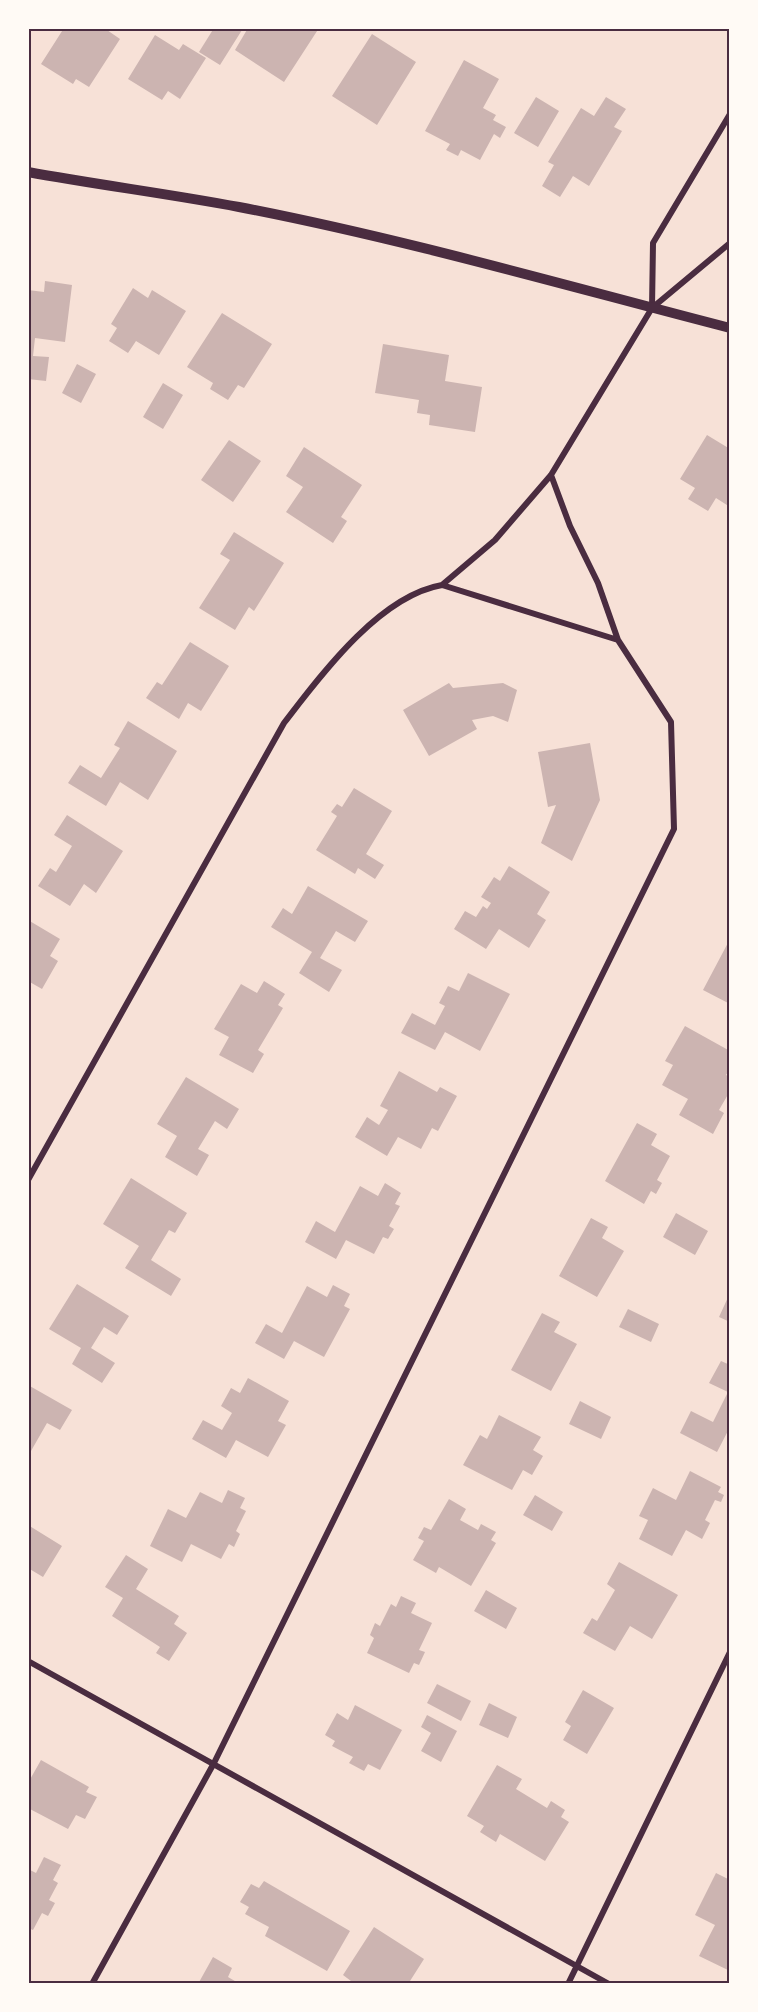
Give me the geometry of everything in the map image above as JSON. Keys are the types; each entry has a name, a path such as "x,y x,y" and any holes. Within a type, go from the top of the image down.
{"street":[{"path":"652,308 653,243 729,114"},
{"path":"28,172 293,218 435,251 729,328"},
{"path":"442,585 495,540 551,476 652,308 729,243"},
{"path":"92,1983 214,1763 674,829 671,722 618,640 598,583 570,526 551,476"},
{"path":"28,1180 284,723 328,666 361,633 403,600 431,587 442,585 618,640"},
{"path":"568,1983 729,1652"},
{"path":"28,1661 609,1983"}],"building":[{"path":"64,28 108,28 107,30 120,39 89,87 76,79 73,84 41,64"},
{"path":"214,28 242,30 220,65 199,52"},
{"path":"248,28 319,28 284,82 235,50"},
{"path":"372,34 416,62 377,125 332,96"},
{"path":"155,35 179,50 183,44 206,58 180,99 168,91 162,100 128,79"},
{"path":"464,60 499,79 483,108 496,115 493,120 506,127 500,138 494,134 480,160 461,150 458,156 446,150 450,144 425,131"},
{"path":"536,97 559,111 538,147 514,133"},
{"path":"606,97 626,109 614,127 622,131 589,186 573,176 560,197 542,186 554,165 548,162 581,108 594,116"},
{"path":"45,281 72,285 65,342 35,338 33,356 49,357 46,381 28,379 28,290 44,292"},
{"path":"133,288 148,298 152,290 186,311 159,355 136,341 128,353 109,341 117,328 111,324"},
{"path":"222,313 272,344 244,388 238,385 228,400 210,389 213,383 187,367"},
{"path":"383,344 449,355 445,381 482,387 475,432 429,425 430,415 417,413 419,400 375,393"},
{"path":"77,364 96,374 81,403 62,393"},
{"path":"163,383 183,395 163,429 143,417"},
{"path":"707,435 730,449 730,507 716,498 708,511 688,499 695,488 680,479"},
{"path":"229,440 261,461 233,502 201,480"},
{"path":"304,447 362,485 341,517 347,521 333,543 286,512 303,487 286,476"},
{"path":"234,532 284,563 254,611 249,607 235,630 199,608 230,560 220,554"},
{"path":"190,642 229,666 201,711 188,703 179,719 146,698 157,682 162,685"},
{"path":"449,683 453,688 503,683 517,690 508,722 493,716 472,720 477,729 429,756 403,710"},
{"path":"128,721 177,751 148,800 120,782 106,806 68,783 80,765 101,778 120,748 114,745"},
{"path":"590,743 600,800 572,861 541,843 556,805 548,807 538,752"},
{"path":"354,788 392,811 366,854 384,865 375,879 358,868 355,874 316,850 337,816 331,812 337,804 342,807"},
{"path":"67,815 123,851 96,893 84,884 70,906 38,886 50,868 56,872 72,846 54,835"},
{"path":"509,866 550,892 537,914 546,920 529,948 499,929 486,949 454,929 465,911 476,917 483,906 487,909 491,903 481,897 494,877 500,881"},
{"path":"308,886 368,921 355,942 336,931 320,958 342,970 329,992 299,973 312,952 271,927 283,908 292,914"},
{"path":"28,920 60,939 50,956 58,961 42,989 28,981"},
{"path":"730,939 730,1004 703,990"},
{"path":"468,973 510,994 480,1051 445,1032 435,1050 401,1033 412,1013 435,1025 445,1006 439,1003 448,986 459,991"},
{"path":"264,981 285,994 278,1005 283,1008 258,1050 264,1054 253,1073 219,1055 229,1037 214,1029 241,984 257,993"},
{"path":"685,1026 730,1051 730,1069 726,1075 730,1077 730,1091 719,1110 724,1113 713,1134 679,1115 688,1099 662,1085 673,1065 665,1061"},
{"path":"399,1071 437,1092 440,1087 457,1096 438,1131 432,1128 421,1149 398,1137 387,1156 355,1137 367,1117 379,1125 388,1110 380,1106"},
{"path":"186,1077 239,1109 227,1129 215,1121 198,1149 209,1155 197,1176 165,1157 177,1136 157,1124"},
{"path":"637,1123 657,1134 651,1145 670,1156 657,1180 662,1183 656,1194 651,1191 644,1204 605,1181"},
{"path":"131,1178 187,1213 175,1233 169,1230 151,1260 181,1279 171,1296 125,1268 139,1246 103,1224"},
{"path":"385,1183 401,1193 395,1204 400,1206 389,1226 394,1229 388,1239 383,1237 374,1254 346,1240 336,1259 305,1242 316,1221 335,1232 360,1186 378,1196"},
{"path":"676,1213 708,1231 695,1255 663,1237"},
{"path":"591,1218 608,1227 602,1238 624,1251 597,1297 559,1276"},
{"path":"77,1284 129,1316 117,1335 104,1327 91,1348 115,1363 102,1383 72,1364 81,1348 49,1329"},
{"path":"333,1285 350,1294 344,1306 350,1309 324,1357 294,1341 284,1359 255,1343 266,1324 282,1333 307,1286 327,1297"},
{"path":"730,1293 730,1322 719,1317"},
{"path":"628,1309 659,1324 651,1342 619,1327"},
{"path":"542,1313 560,1322 554,1332 577,1344 551,1391 511,1370"},
{"path":"721,1361 730,1365 730,1427 717,1452 680,1433 691,1411 713,1422 728,1392 709,1383"},
{"path":"248,1378 289,1401 278,1421 286,1425 268,1457 236,1440 226,1458 192,1439 203,1420 222,1430 232,1413 221,1406 231,1388 240,1393"},
{"path":"28,1385 72,1410 60,1430 47,1423 31,1451 28,1449"},
{"path":"580,1401 611,1417 601,1439 569,1424"},
{"path":"499,1415 541,1437 533,1450 543,1456 532,1475 523,1470 512,1490 463,1465 480,1435 487,1439"},
{"path":"690,1471 721,1487 718,1492 724,1495 721,1502 715,1500 705,1520 710,1523 702,1539 686,1530 672,1556 639,1539 648,1520 639,1516 653,1488 676,1500"},
{"path":"228,1490 245,1498 240,1508 246,1511 236,1531 240,1534 234,1547 229,1544 221,1559 191,1544 182,1562 150,1546 168,1509 186,1518 200,1492 222,1503"},
{"path":"535,1495 563,1512 552,1531 523,1515"},
{"path":"449,1499 466,1509 460,1520 478,1530 481,1524 496,1532 491,1540 496,1543 471,1586 439,1567 436,1573 413,1560 424,1541 418,1538 424,1527 431,1530"},
{"path":"28,1525 62,1546 43,1577 28,1568"},
{"path":"126,1555 148,1569 136,1589 179,1616 174,1624 187,1633 169,1661 156,1653 160,1647 112,1616 123,1598 105,1587"},
{"path":"619,1562 678,1595 652,1639 630,1626 615,1651 583,1633 592,1618 597,1621 615,1590 607,1584"},
{"path":"486,1590 517,1608 506,1629 474,1611"},
{"path":"401,1596 416,1603 411,1613 432,1623 419,1650 425,1652 419,1665 414,1663 409,1673 367,1653 374,1638 370,1635 375,1623 380,1626 391,1604 396,1607"},
{"path":"437,1684 471,1701 461,1721 427,1703"},
{"path":"583,1690 614,1708 587,1754 563,1740 571,1726 565,1722"},
{"path":"489,1703 517,1717 508,1738 479,1725"},
{"path":"355,1705 402,1730 380,1770 368,1764 364,1771 349,1763 353,1757 332,1746 335,1741 325,1735 337,1713 348,1720"},
{"path":"427,1715 457,1731 441,1762 421,1751 431,1733 421,1727"},
{"path":"41,1760 89,1787 86,1792 97,1797 85,1819 76,1815 68,1829 28,1808 28,1783"},
{"path":"497,1765 522,1779 516,1789 547,1808 551,1801 565,1810 561,1817 569,1822 545,1861 500,1834 496,1842 480,1832 484,1826 467,1816"},
{"path":"44,1857 61,1865 53,1880 58,1883 49,1900 55,1903 48,1916 42,1913 33,1930 28,1928 28,1869 36,1873"},
{"path":"716,1873 730,1880 730,1971 699,1956 715,1925 695,1915"},
{"path":"264,1881 350,1931 327,1971 265,1936 269,1927 245,1914 249,1907 240,1902 251,1884 259,1888"},
{"path":"374,1927 424,1959 410,1981 414,1984 355,1984 343,1975"},
{"path":"213,1957 232,1968 228,1977 240,1984 198,1984"}]}
